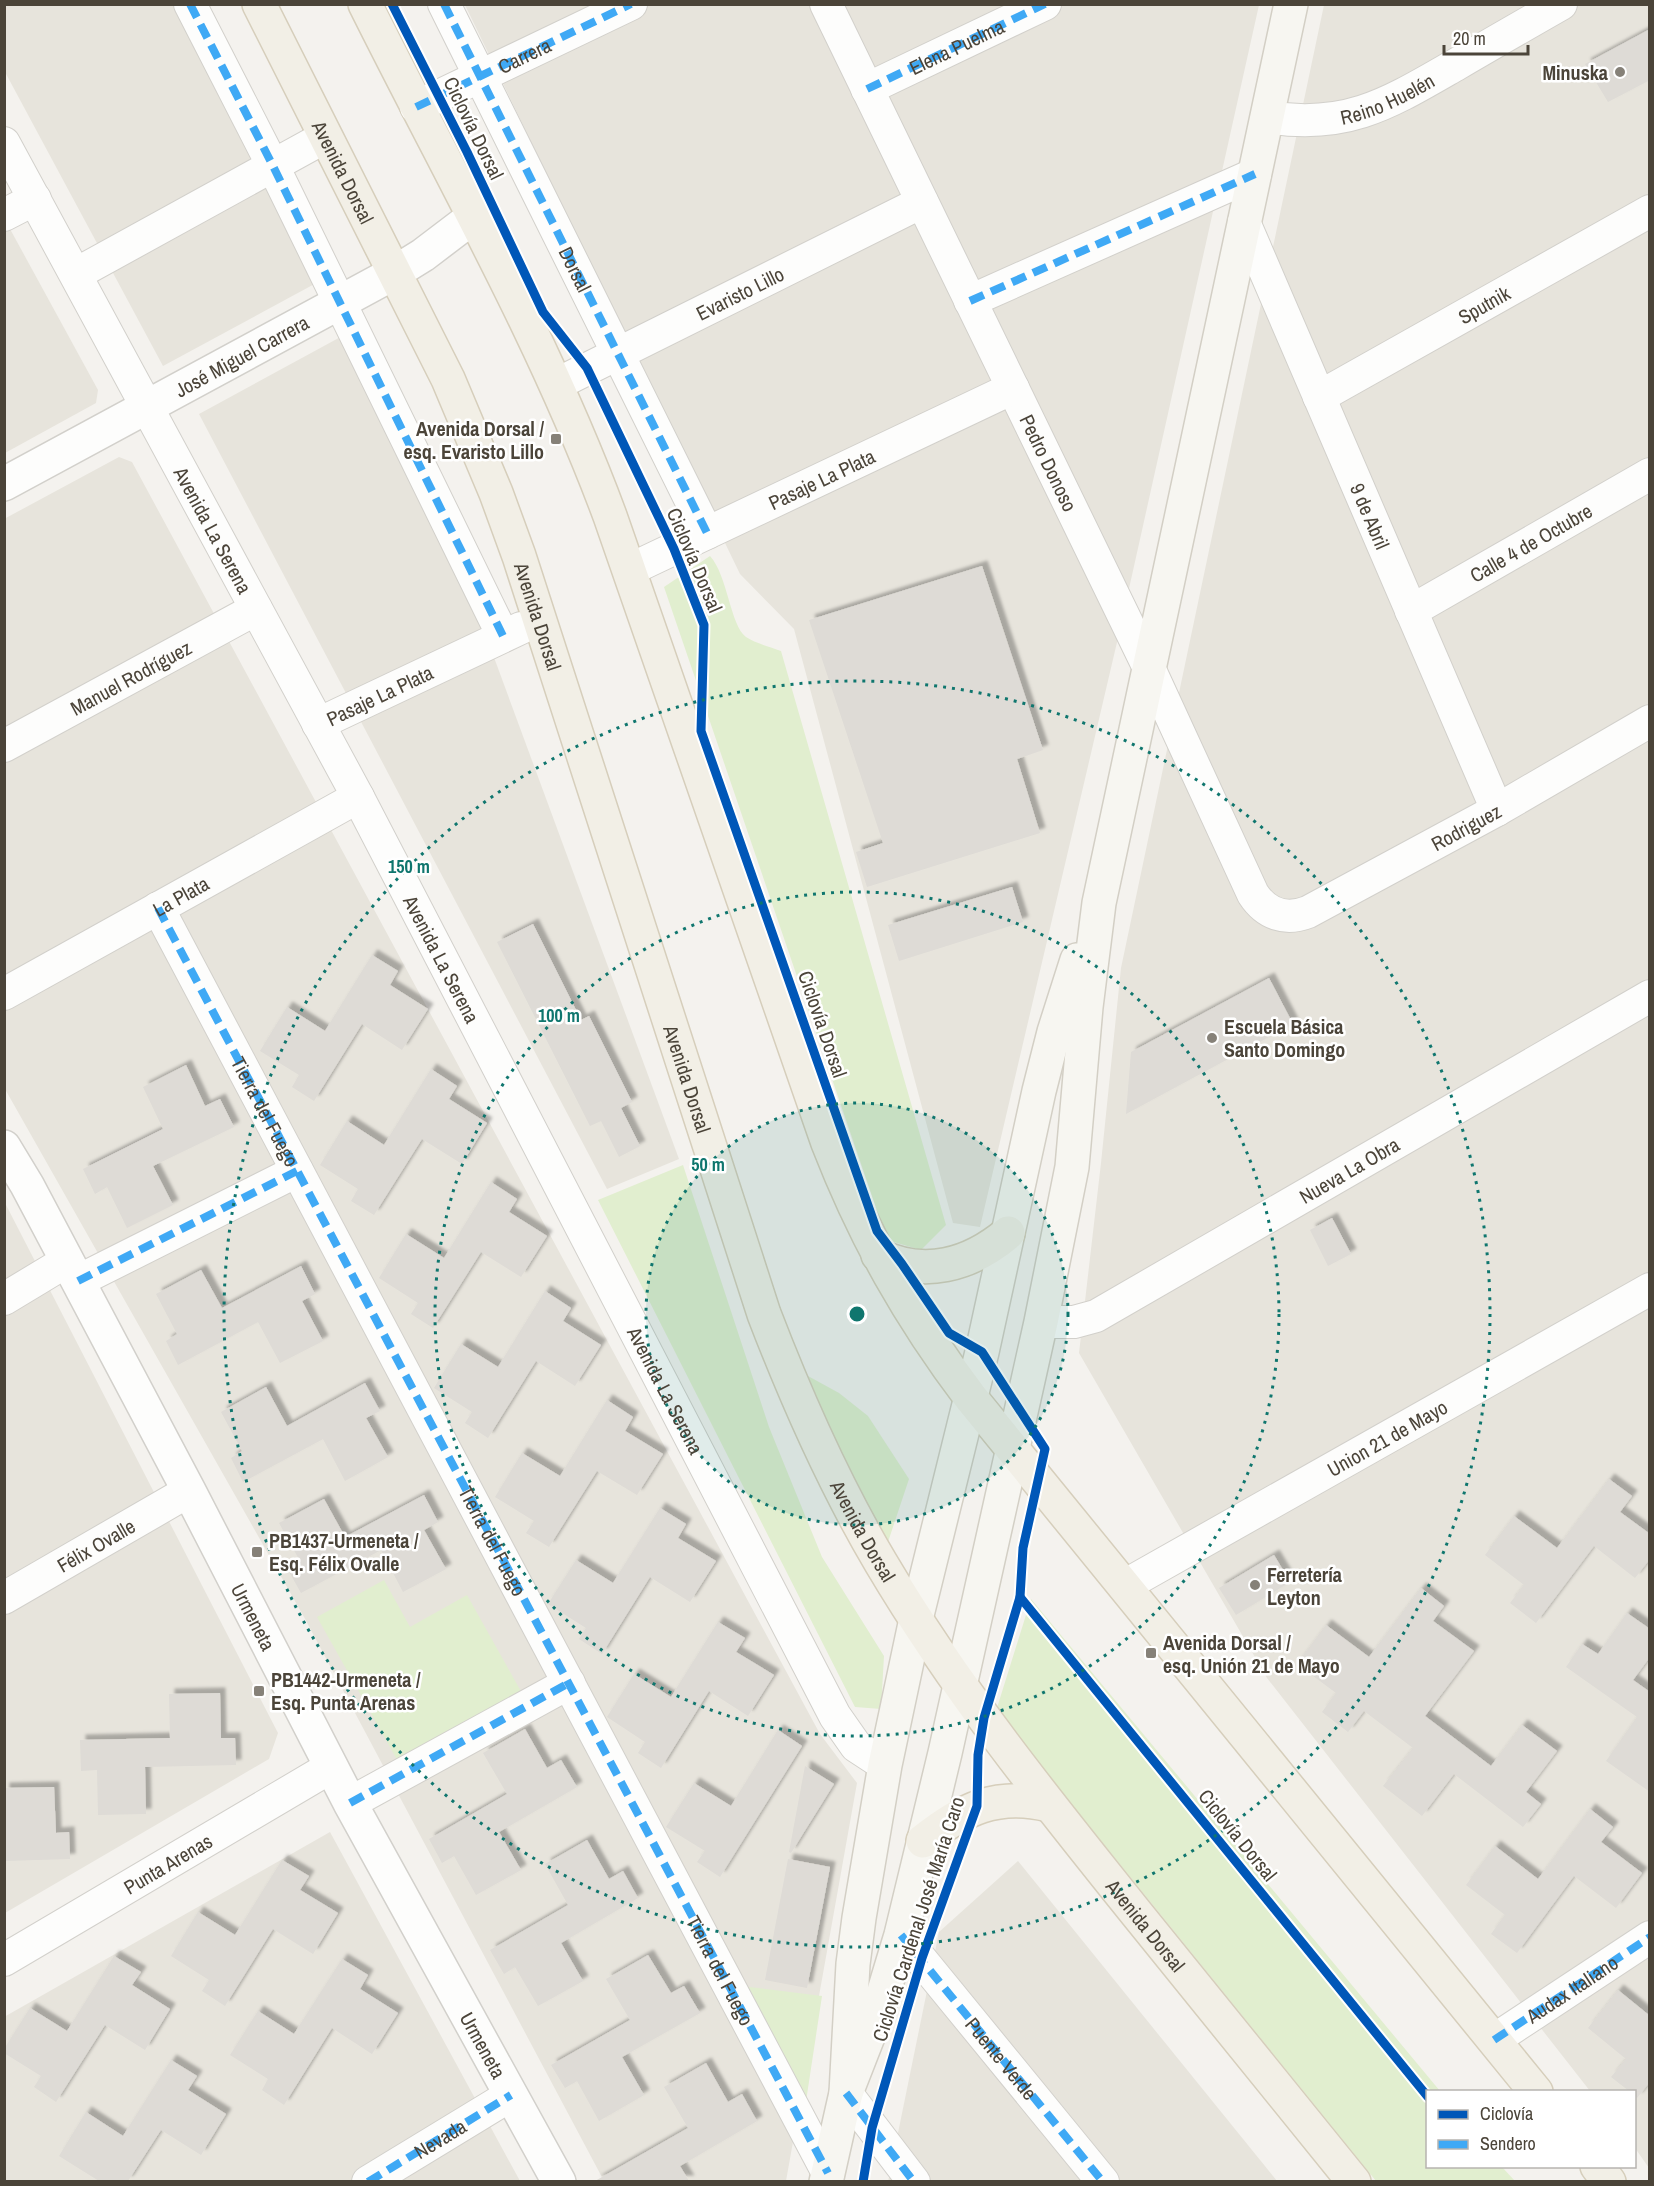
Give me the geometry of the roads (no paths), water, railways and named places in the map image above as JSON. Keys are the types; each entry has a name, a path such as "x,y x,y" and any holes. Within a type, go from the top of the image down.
{"main road":[{"name":"Avenida Dorsal","path":"258,4 448,379 496,493 764,1314 817,1443 854,1515 916,1619 960,1685 1049,1805 1354,2181"},
{"path":"365,4 557,384 591,464 828,1143 848,1193 878,1255 923,1331 970,1398 1535,2090"},
{"path":"827,2177 846,2092 878,2011 901,1935 960,1685 1041,1322 1072,1167 1086,1007 1099,903 1291,4"},
{"path":"846,2092 848,2028 855,1952 885,1765 916,1619 970,1398 1054,1032 1099,903"},
{"path":"878,1255 909,1265 934,1266 952,1263 985,1251 1008,1233"},
{"path":"923,1841 955,1817 977,1806 1012,1801 1049,1805"},
{"path":"1599,2168 1609,2181"}],"street":[{"name":"Avenida Dorsal","path":"190,4 273,166 503,636"},
{"name":"Dorsal","path":"444,4 707,533"},
{"name":"Carrera","path":"416,107 631,4"},
{"name":"Pedro Donoso","path":"826,4 1149,668 1253,894 1267,910 1277,915"},
{"name":"Elena Puelma","path":"867,89 1045,4"},
{"name":"Reino Huelén","path":"1267,117 1290,121 1314,121 1338,118 1381,106 1561,4"},
{"path":"76,274 325,137"},
{"name":"Avenida La Serena","path":"4,143 358,797 835,1716 856,1746 885,1765"},
{"path":"970,301 1255,174"},
{"path":"4,215 35,199"},
{"name":"Evaristo Lillo","path":"557,384 922,202"},
{"name":"Sputnik","path":"1319,397 1650,211"},
{"name":"José Miguel Carrera","path":"4,484 394,273 423,255 473,217"},
{"name":"9 de Abril","path":"1244,222 1497,810"},
{"name":"Pasaje La Plata","path":"629,570 1013,388"},
{"name":"Calle 4 de Octubre","path":"1411,611 1650,474"},
{"name":"Manuel Rodríguez","path":"4,746 256,609"},
{"name":"Pasaje La Plata","path":"318,724 538,620"},
{"name":"Rodriguez","path":"1277,915 1298,916 1308,912 1497,810 1650,721"},
{"name":"La Plata","path":"4,994 358,797"},
{"name":"Tierra del Fuego","path":"158,908 827,2177"},
{"name":"Nueva La Obra","path":"1041,1322 1074,1322 1096,1316 1650,996"},
{"name":"Urmeneta","path":"4,1147 73,1271 350,1803 559,2181"},
{"path":"4,1299 73,1271 297,1171"},
{"name":"Union 21 de Mayo","path":"1124,1587 1650,1289"},
{"name":"Félix Ovalle","path":"4,1598 189,1491"},
{"path":"350,1803 568,1683"},
{"name":"Punta Arenas","path":"4,1960 331,1767"},
{"name":"Puente Verde","path":"901,1935 1103,2181"},
{"name":"Audax Italiano","path":"1494,2040 1650,1937"},
{"path":"846,2092 914,2181"},
{"name":"Nevada","path":"368,2181 511,2095"}],"place":[{"name":"Minuska","path":"1620,72"},
{"name":"Avenida Dorsal / esq. Evaristo Lillo","path":"556,439"},
{"name":"Escuela Básica Santo Domingo","path":"1212,1038"},
{"name":"PB1437-Urmeneta / Esq. Félix Ovalle","path":"257,1552"},
{"name":"Ferretería Leyton","path":"1255,1585"},
{"name":"Avenida Dorsal / esq. Unión 21 de Mayo","path":"1151,1653"},
{"name":"PB1442-Urmeneta / Esq. Punta Arenas","path":"259,1691"}]}
